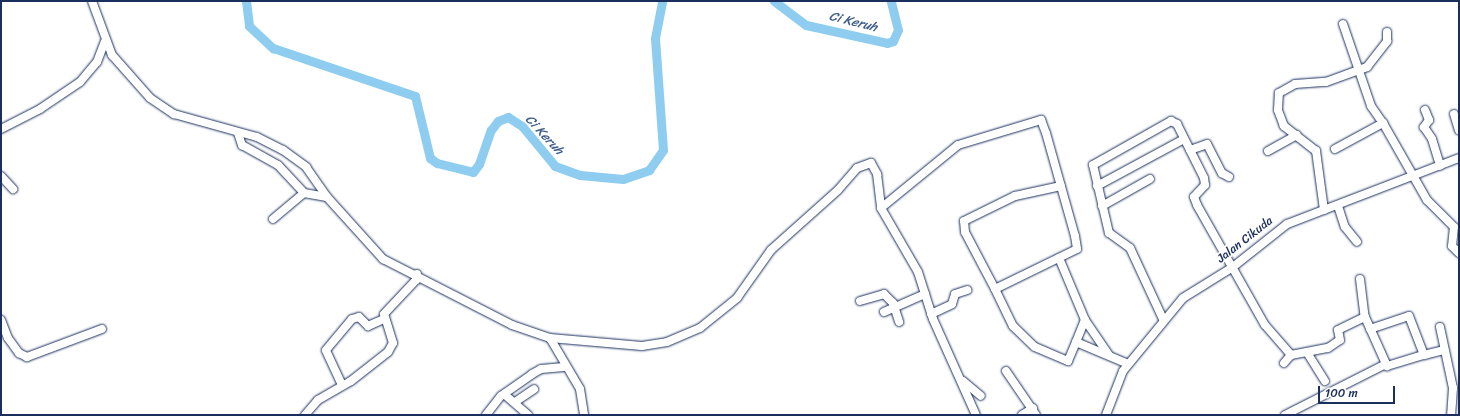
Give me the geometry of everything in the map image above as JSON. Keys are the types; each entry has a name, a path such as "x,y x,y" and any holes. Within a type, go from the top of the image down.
{"street":[{"path":"92,1 104,41 130,76 160,105 174,114 271,143 300,161 327,197 377,254 512,325 550,338 642,346 667,342 700,328 729,307 771,250 867,163 874,165 877,174 881,208 918,272 931,314 963,381 976,415"},
{"path":"1343,24 1375,115 1383,123 1412,177 1427,200 1454,227 1452,246 1459,253"},
{"path":"1324,210 1316,151 1284,126 1278,110 1280,93 1284,88 1303,82 1326,82 1358,70 1376,58 1387,41 1387,32"},
{"path":"2,128 40,109 80,82 97,62 104,41"},
{"path":"1425,110 1429,120 1424,127 1432,139 1440,166"},
{"path":"1454,114 1459,130"},
{"path":"881,208 958,146 986,134 1017,130 1038,119 1043,123 1077,246 1059,258 995,290"},
{"path":"1163,319 1130,248 1109,233 1093,169 1095,163 1170,122 1177,124 1205,182 1194,199 1265,325 1291,355"},
{"path":"1335,149 1383,123"},
{"path":"238,132 242,145 278,165 304,193 327,197"},
{"path":"1268,151 1297,135"},
{"path":"1097,186 1184,138"},
{"path":"1190,150 1207,144 1222,173 1229,177"},
{"name":"Jalan Cikuda","path":"1106,415 1128,364 1163,319 1183,298 1233,267 1282,226 1338,206 1459,158"},
{"path":"1,176 13,189"},
{"path":"1102,206 1150,179"},
{"path":"1061,186 1014,196 964,221 965,232 1013,326 1035,347 1068,361 1085,320"},
{"path":"273,219 304,193"},
{"path":"1338,206 1345,227 1358,242"},
{"path":"1059,258 1085,320 1108,355"},
{"path":"305,415 318,400 342,385 391,347 384,320 387,309 416,280 417,274"},
{"path":"1360,279 1365,317 1386,364 1391,367 1424,355 1444,350"},
{"path":"931,314 952,304 955,294 966,290"},
{"path":"860,301 882,293 890,298 899,322"},
{"path":"884,312 924,294"},
{"path":"1370,329 1409,316 1424,355"},
{"path":"342,385 326,350 352,319 359,317 368,326 384,320"},
{"path":"1284,363 1291,355 1308,354 1334,344 1340,340 1338,330 1365,317"},
{"path":"1,320 8,338 19,353 27,357 102,329"},
{"path":"1440,327 1453,388 1451,415"},
{"path":"550,338 565,359 564,366 580,389 584,415"},
{"path":"1076,342 1128,364"},
{"path":"1308,354 1325,381"},
{"path":"1285,415 1386,364"},
{"path":"486,415 504,394 541,369 564,366"},
{"path":"1006,371 1035,411 1022,415"},
{"path":"963,381 981,396"},
{"path":"515,402 534,388"},
{"path":"504,394 515,402 528,415"}],"waterway":[{"name":"Ci Keruh","path":"246,1 249,26 273,48 415,96 430,158 437,163 473,172 479,164 491,130 498,121 508,117 522,126 555,166 580,175 623,179 649,170 663,150 655,38 662,1"},
{"name":"Ci Keruh","path":"774,1 806,25 887,43 893,41 898,30 891,1"}]}
